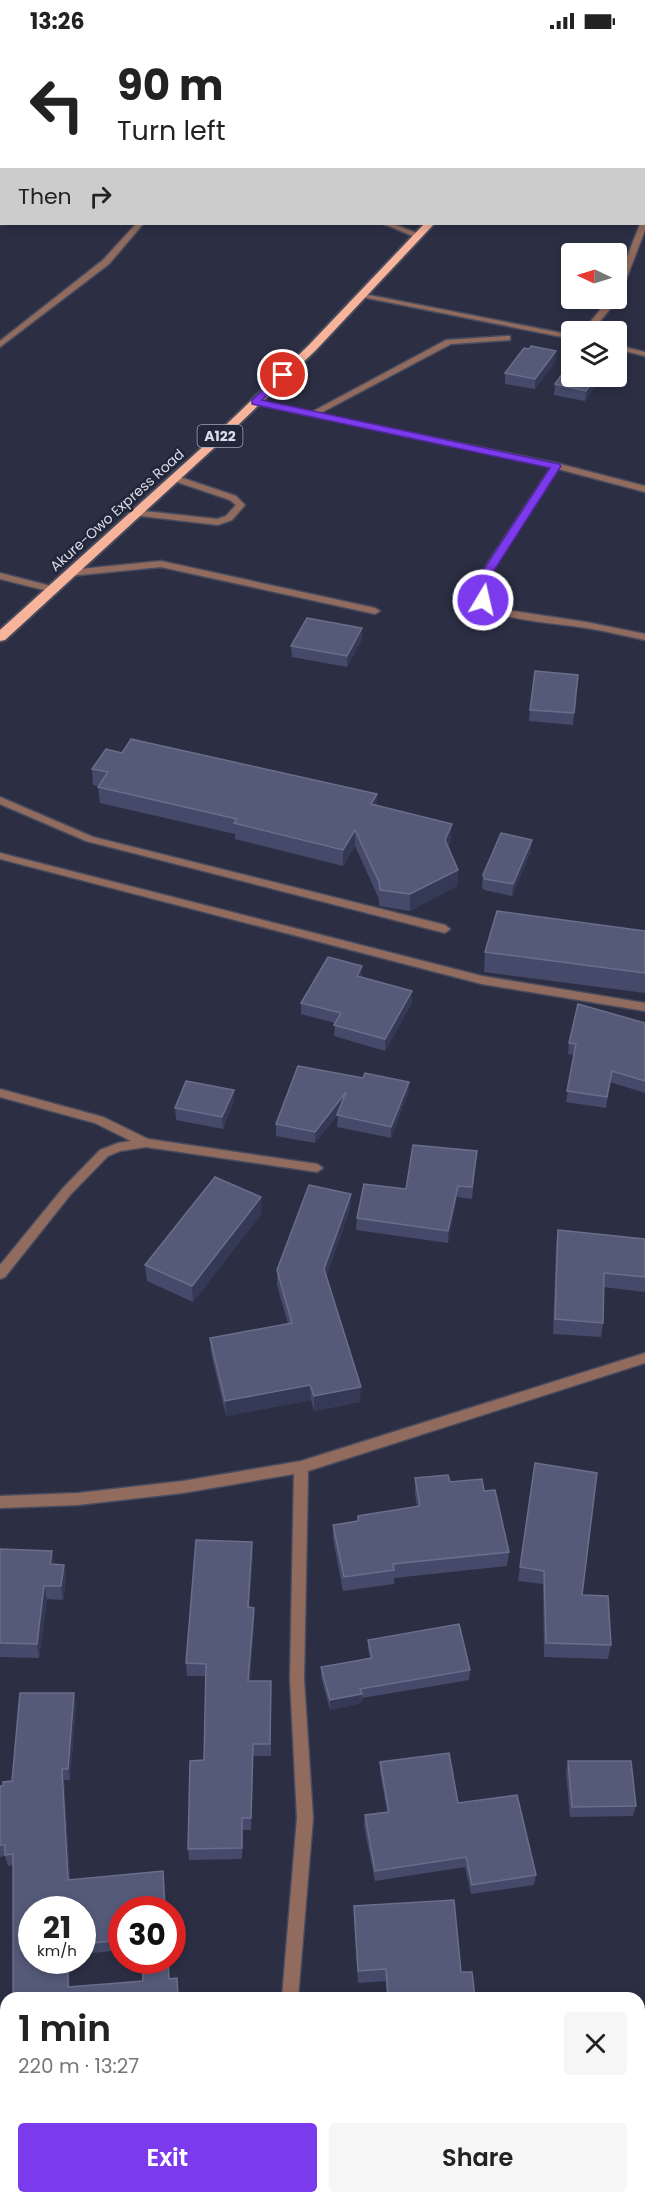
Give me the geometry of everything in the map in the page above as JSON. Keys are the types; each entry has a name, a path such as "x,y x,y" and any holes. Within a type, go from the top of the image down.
{"highway":[{"name":"Akure-Owo Express Road","path":"0,637 312,348 428,225"}],"street":[{"path":"0,345 106,262 138,225"},
{"path":"391,225 418,235"},
{"path":"627,268 643,225"},
{"path":"362,294 561,335"},
{"path":"595,321 606,309"},
{"path":"312,414 449,342 507,338"},
{"path":"627,350 645,354"},
{"path":"255,402 556,466 645,489"},
{"path":"556,466 485,575 481,590 483,600 495,610 505,613 586,625 645,637"},
{"path":"135,513 218,522 229,518 241,505 233,498 174,478"},
{"path":"70,573 161,564 375,612"},
{"path":"0,576 52,589"},
{"path":"0,800 18,806 66,831 90,839 445,929"},
{"path":"0,856 483,980 645,1007"},
{"path":"0,1093 99,1120 146,1143"},
{"path":"0,1274 67,1191 104,1153 118,1147 146,1143 317,1168"},
{"path":"0,1502 90,1498 183,1487 301,1467 645,1358"},
{"path":"290,1992 305,1818 300,1777 297,1679 301,1467"}],"building":[{"path":"531,346 556,351 535,379 505,373 524,348 529,349"},
{"path":"561,376 561,385 555,384"},
{"path":"568,387 589,387 586,391"},
{"path":"307,618 362,628 347,656 291,646"},
{"path":"535,671 578,675 574,713 530,710"},
{"path":"131,739 377,794 371,804 452,824 445,840 458,870 410,894 380,890 379,882 355,830 343,850 234,823 237,819 98,787 108,772 92,769 106,749 122,753"},
{"path":"501,833 532,840 513,884 485,879 483,875"},
{"path":"497,911 645,931 645,973 485,952"},
{"path":"328,957 362,966 357,976 412,991 385,1039 334,1025 341,1013 301,1003"},
{"path":"578,1004 645,1023 645,1081 612,1071 607,1097 567,1091 576,1044 569,1043"},
{"path":"298,1066 363,1078 365,1073 409,1082 391,1127 337,1115 346,1092 315,1132 276,1124"},
{"path":"186,1081 234,1090 222,1117 175,1108"},
{"path":"413,1145 477,1151 472,1187 458,1186 448,1231 357,1218 364,1184 406,1189"},
{"path":"215,1177 261,1197 192,1286 145,1265"},
{"path":"309,1185 351,1194 324,1269 361,1387 314,1396 310,1385 225,1401 210,1338 292,1323 277,1270"},
{"path":"558,1230 645,1239 645,1277 604,1273 603,1323 555,1319"},
{"path":"535,1463 597,1473 582,1595 608,1596 611,1645 546,1643 544,1571 520,1567"},
{"path":"448,1475 450,1482 482,1479 484,1491 495,1490 509,1552 393,1564 394,1570 344,1577 333,1525 358,1521 358,1516 420,1506 415,1478"},
{"path":"196,1540 252,1542 248,1607 254,1608 248,1681 271,1681 270,1744 253,1744 251,1818 242,1818 242,1848 188,1849 190,1761 204,1760 206,1664 186,1663"},
{"path":"0,1549 52,1551 50,1564 64,1565 61,1586 44,1586 37,1644 0,1643"},
{"path":"459,1624 470,1670 360,1689 362,1694 330,1700 321,1667 372,1658 368,1640"},
{"path":"20,1693 74,1693 68,1769 62,1769 68,1880 163,1871 164,1896 108,1896 108,1941 96,1943 96,1896 18,1896 18,1974 68,1974 68,1987 143,1981 143,1974 169,1974 169,1979 177,1978 178,1992 13,1992 13,1854 5,1855 5,1845 0,1845 0,1786 3,1786 3,1782 12,1781"},
{"path":"449,1753 458,1803 517,1795 536,1875 472,1885 466,1857 375,1871 365,1815 389,1812 380,1762"},
{"path":"568,1761 631,1761 636,1806 572,1807"},
{"path":"454,1900 461,1972 472,1972 474,1992 388,1992 386,1969 358,1971 354,1906"}],"route":[{"path":"283,375 255,402 556,466 485,575 481,590 483,600"}]}
